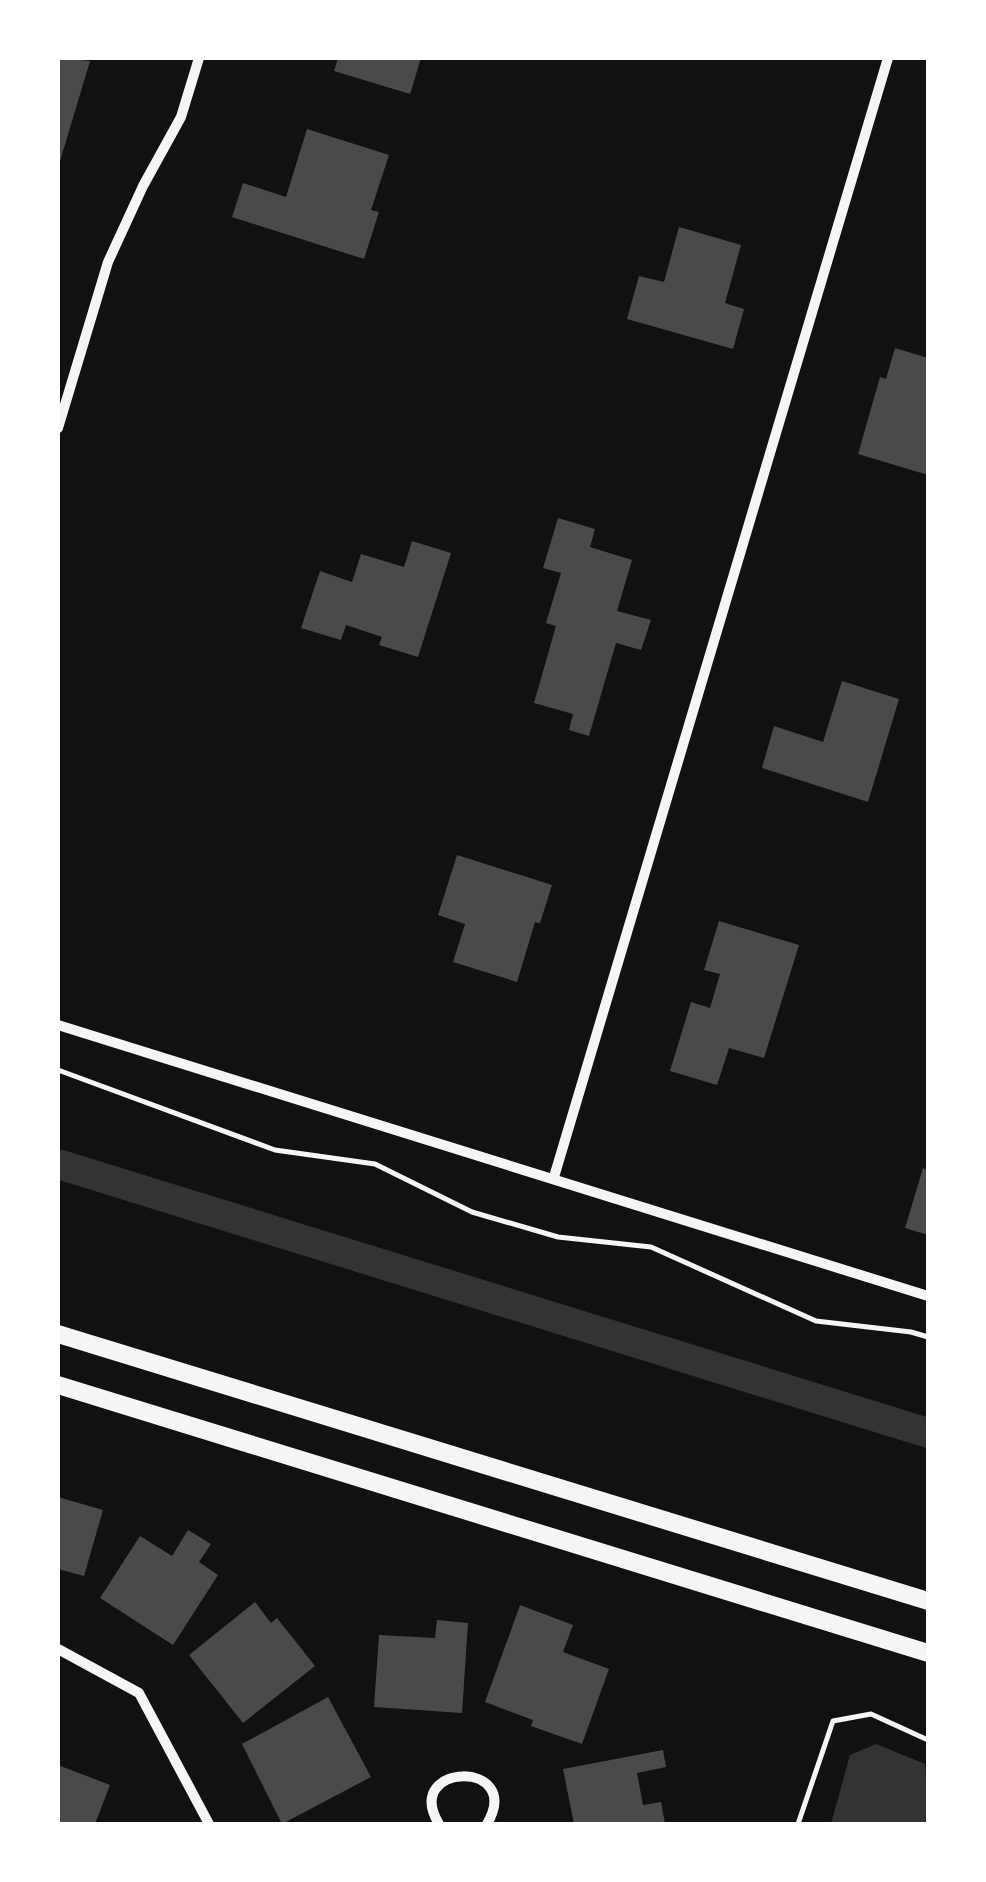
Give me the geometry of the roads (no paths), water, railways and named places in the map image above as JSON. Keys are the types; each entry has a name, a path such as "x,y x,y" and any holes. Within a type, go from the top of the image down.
{"main road":[{"path":"58,1334 928,1600"},
{"path":"58,1385 928,1653"}],"street":[{"path":"58,428 108,262 181,117 199,58"},
{"path":"554,1177 888,58"},
{"path":"58,1026 928,1296"},
{"path":"58,1649 140,1692 209,1824"},
{"path":"434,1823 432,1800 436,1790 451,1776 470,1775 480,1779 492,1794 493,1814 487,1824"}],"waterway":[{"path":"58,1164 928,1433"}]}
